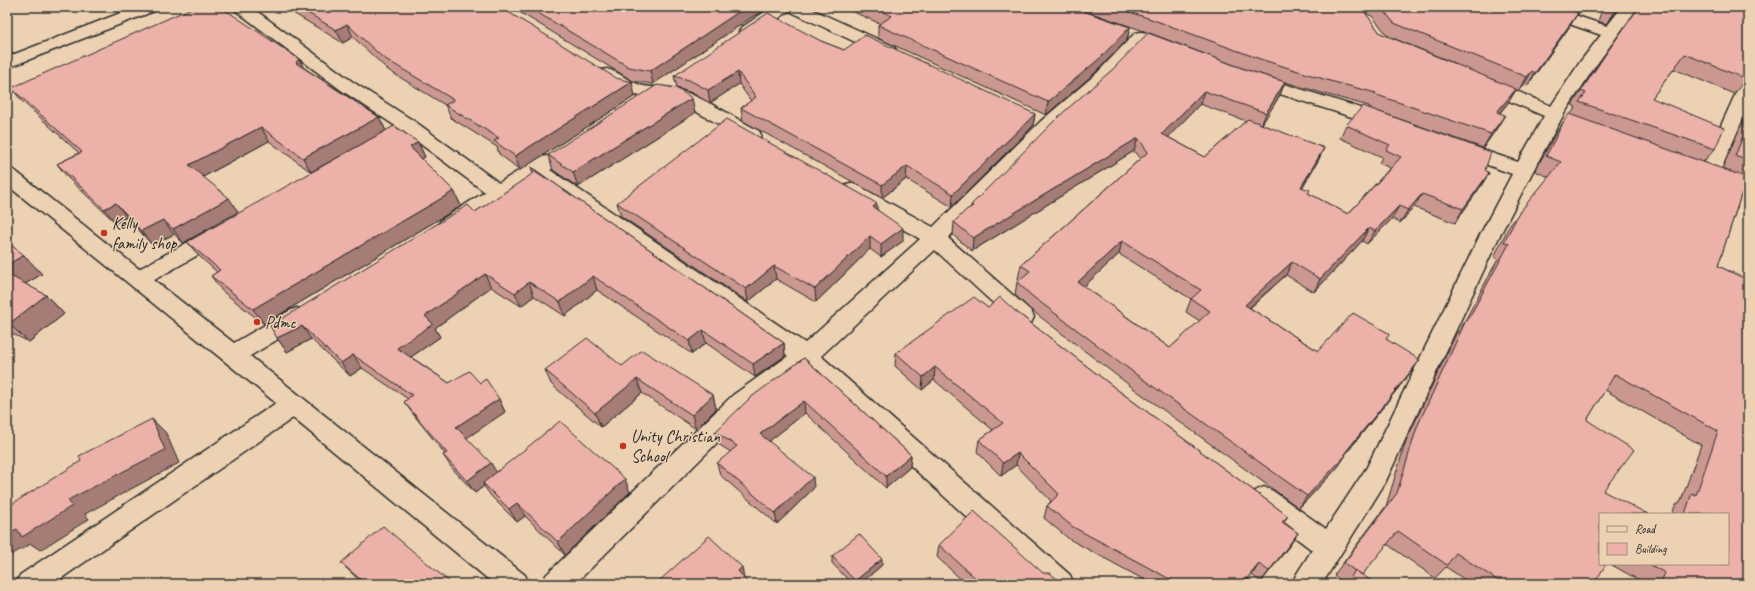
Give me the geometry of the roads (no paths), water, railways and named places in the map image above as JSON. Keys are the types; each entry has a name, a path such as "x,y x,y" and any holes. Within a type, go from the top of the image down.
{"street":[{"path":"7,63 151,7"},
{"path":"241,7 347,86 410,127 499,193"},
{"path":"733,41 783,7"},
{"path":"794,7 903,58"},
{"path":"1535,7 1611,33"},
{"path":"1306,584 1369,486 1392,444 1470,278 1523,171 1559,119 1586,66 1630,7"},
{"path":"556,584 742,402 806,356 935,238 1040,121 1104,77 1141,37"},
{"path":"592,65 626,86 640,91 672,93 685,98 770,145"},
{"path":"632,109 682,75"},
{"path":"1242,76 1400,127"},
{"path":"1468,78 1559,119"},
{"path":"1709,174 1748,86"},
{"path":"389,139 410,127"},
{"path":"1443,142 1523,171"},
{"path":"432,235 561,154"},
{"path":"536,170 806,356 1060,584"},
{"path":"7,175 294,404 515,584"},
{"path":"832,180 935,238 1021,316 1039,330"},
{"path":"138,279 236,225"},
{"path":"233,355 313,307"},
{"path":"30,584 294,404"},
{"path":"1246,486 1330,547"}],"place":[{"name":"Kelly family shop","path":"104,233"},
{"name":"Pdmc","path":"257,322"},
{"name":"Unity Christian School","path":"623,446"}]}
